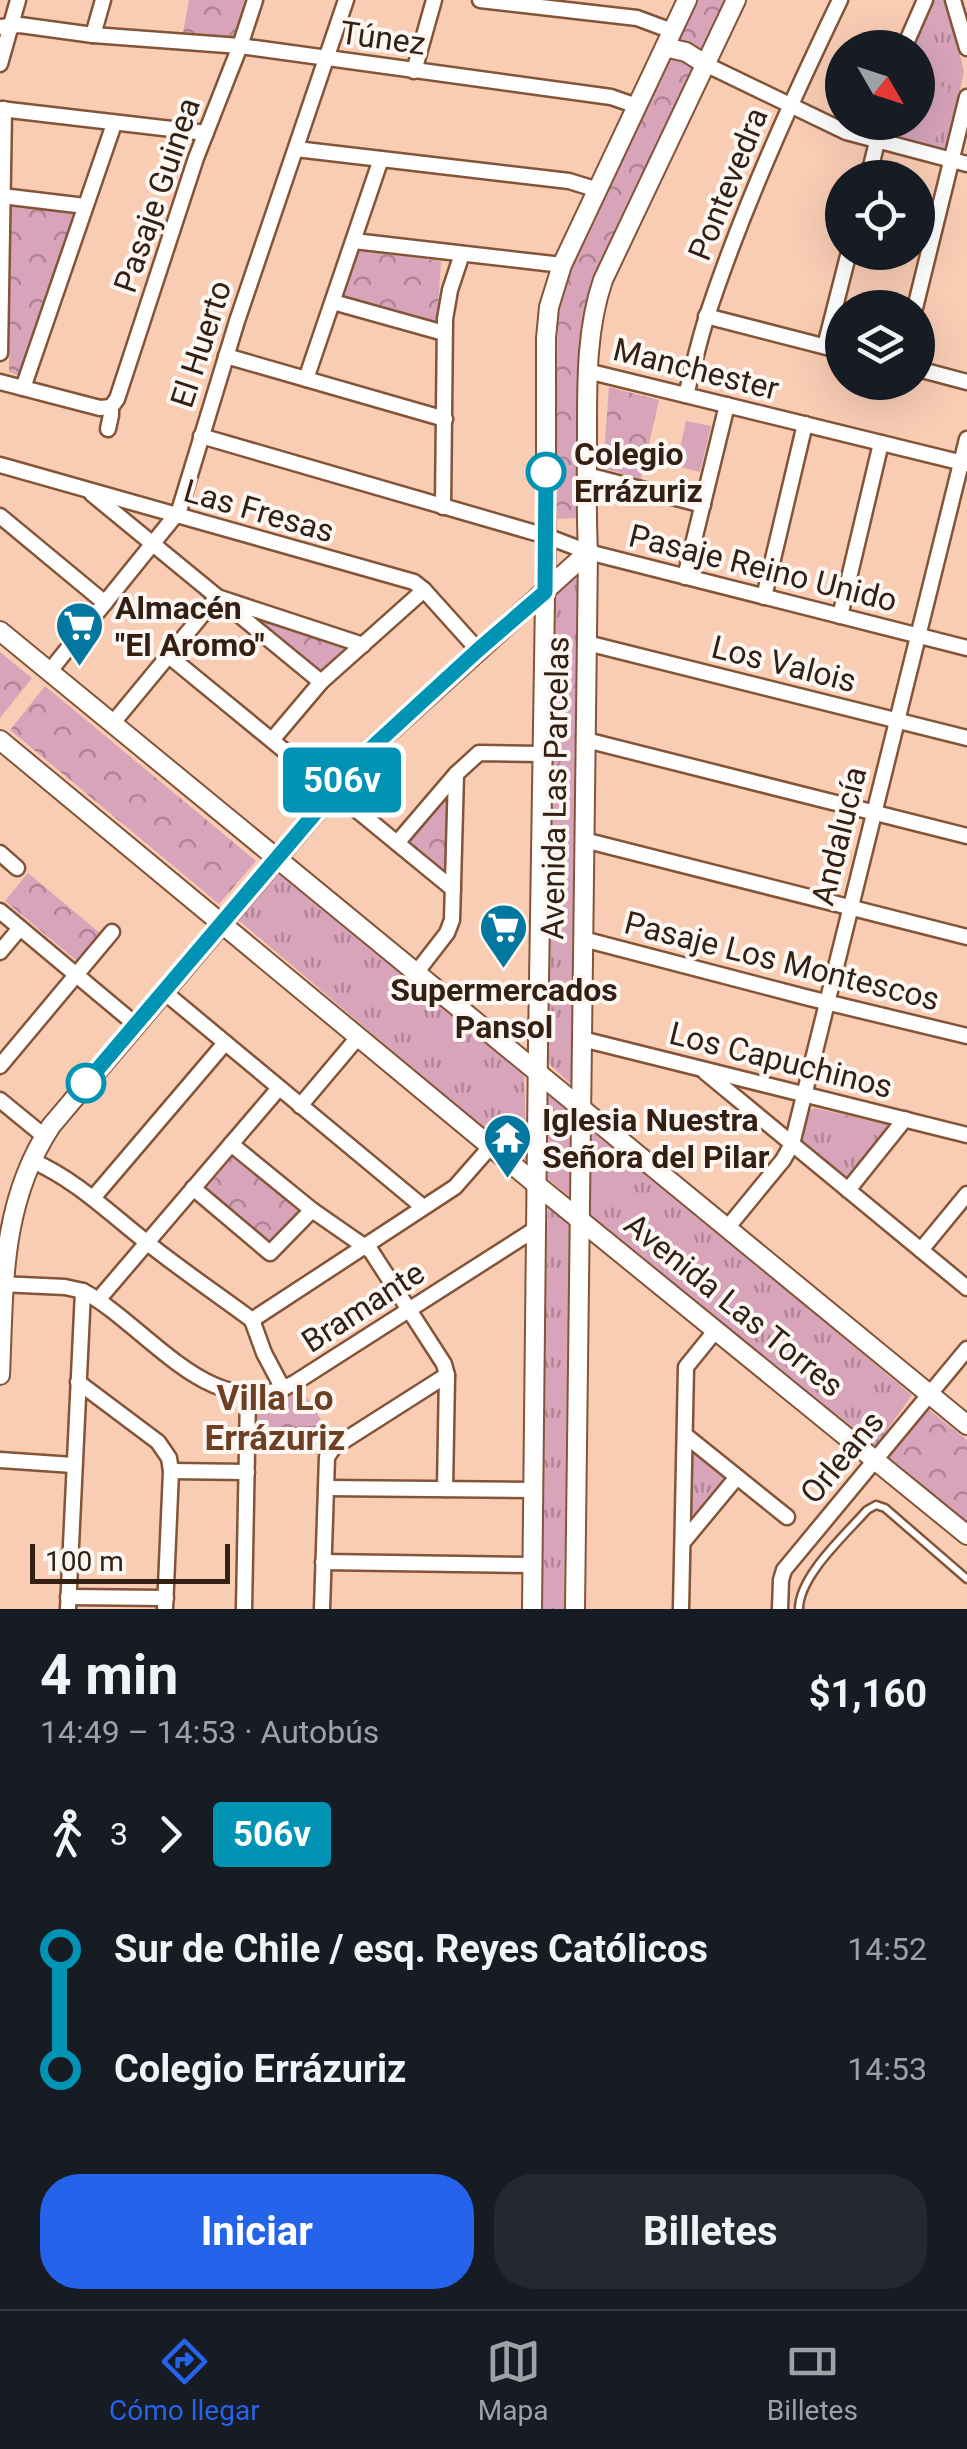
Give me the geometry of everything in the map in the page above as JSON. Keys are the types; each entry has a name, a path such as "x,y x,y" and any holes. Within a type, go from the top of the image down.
{"street":[{"path":"0,64 5,27 18,0"},
{"path":"93,35 103,0"},
{"name":"Pasaje Guinea","path":"108,430 110,407 117,398 255,0"},
{"name":"El Huerto","path":"49,672 182,504 226,356 346,0"},
{"path":"414,71 434,0"},
{"path":"480,0 637,18 705,64 846,132 967,164"},
{"name":"Avenida Las Parcelas","path":"532,1609 546,338 562,266 687,0"},
{"name":"Avenida Las Parcelas","path":"575,1609 587,371 596,301 603,280 736,0"},
{"name":"Pontevedra","path":"686,395 706,316 729,254 790,104 840,0"},
{"path":"912,30 925,0"},
{"path":"953,0 967,48"},
{"name":"Túnez","path":"5,27 20,25 93,35 240,46 611,98 637,106"},
{"path":"920,290 967,97"},
{"path":"0,352 2,109 206,133"},
{"path":"23,388 114,124"},
{"path":"872,160 877,141"},
{"path":"296,149 568,181 598,190"},
{"path":"306,380 382,159"},
{"path":"2,196 85,206"},
{"path":"354,241 562,266"},
{"path":"443,507 444,333 450,290 462,254"},
{"path":"333,302 444,333"},
{"path":"706,316 825,346"},
{"path":"226,356 445,419"},
{"name":"Manchester","path":"587,371 964,463"},
{"path":"935,374 967,382"},
{"path":"0,382 100,408 110,407"},
{"path":"685,577 727,405"},
{"path":"764,597 804,424"},
{"name":"Pasaje Reino Unido","path":"201,436 546,536 588,552 967,648"},
{"name":"Andalucía","path":"728,1228 784,1160 792,1144 967,439"},
{"path":"840,616 881,443"},
{"name":"Las Fresas","path":"0,465 414,582 478,650"},
{"path":"587,475 703,505"},
{"path":"88,490 321,682"},
{"path":"0,516 105,603"},
{"path":"0,1375 2,1284 10,1224 31,1160 61,1112 375,744 588,552"},
{"path":"272,740 321,682 424,590"},
{"path":"216,598 362,644"},
{"path":"112,724 216,598"},
{"name":"Avenida Las Torres","path":"0,631 967,1425"},
{"name":"Los Valois","path":"587,642 967,738"},
{"path":"169,656 453,889"},
{"name":"Avenida Las Torres","path":"0,740 967,1535"},
{"path":"586,740 967,836"},
{"path":"397,843 479,753 543,754"},
{"path":"416,973 451,927 456,774"},
{"path":"584,840 967,937"},
{"path":"0,853 17,868"},
{"path":"0,911 135,1024"},
{"path":"0,952 20,928"},
{"path":"0,1066 112,932"},
{"name":"Pasaje Los Montescos","path":"583,938 967,1036"},
{"path":"163,991 423,1208"},
{"path":"300,1106 360,1036"},
{"name":"Los Capuchinos","path":"582,1038 967,1134"},
{"path":"93,1198 225,1043"},
{"path":"700,1068 967,1288"},
{"path":"98,1300 279,1088"},
{"path":"0,1100 44,1136"},
{"path":"848,1190 905,1119"},
{"path":"231,1144 371,1252 444,1364 445,1489"},
{"path":"252,1320 464,1180 492,1146"},
{"path":"31,1160 61,1174 252,1320 283,1389"},
{"path":"193,1188 270,1252 312,1210"},
{"path":"921,1250 967,1194"},
{"name":"Bramante","path":"2,1284 65,1286 83,1291 200,1378 221,1389 259,1394 283,1389 537,1228"},
{"path":"78,1382 158,1442 169,1458 172,1470 165,1604 68,1603 73,1465 83,1291"},
{"path":"681,1609 686,1367 716,1330"},
{"name":"Orleans","path":"780,1609 784,1570 967,1349"},
{"path":"322,1609 327,1457 334,1446 447,1375"},
{"path":"244,1609 248,1394"},
{"path":"685,1434 787,1518"},
{"path":"247,1437 317,1436 334,1446"},
{"path":"0,1460 73,1465"},
{"path":"172,1470 246,1472"},
{"path":"684,1541 737,1477"},
{"path":"326,1488 534,1490"},
{"path":"324,1562 533,1565"}],"lane":[{"path":"799,1609 805,1581 876,1504 967,1579"}],"green space":[{"path":"189,0 248,0 234,38 183,33"},
{"path":"695,0 727,0 596,280 580,518 555,519 558,301"},
{"path":"930,0 947,0 964,72 947,150 899,140 935,140 935,30 917,30"},
{"path":"935,84 949,88 935,141 931,140 935,140"},
{"path":"11,205 75,214 23,377 9,372"},
{"path":"359,251 441,261 437,324 344,298"},
{"path":"609,387 659,400 641,479 603,468"},
{"path":"686,421 711,426 700,472 676,466"},
{"path":"577,574 571,1084 547,1062 554,595"},
{"path":"242,611 347,646 320,673"},
{"path":"0,652 32,678 0,718"},
{"path":"45,686 256,861 219,904 10,730"},
{"path":"450,791 450,880 407,843"},
{"path":"274,869 524,1070 527,1165 236,918"},
{"path":"28,873 100,933 77,961 5,901"},
{"path":"547,1087 577,1111 572,1199 545,1176"},
{"path":"815,1108 892,1126 847,1182 800,1145 808,1111"},
{"path":"589,1130 594,1130 912,1395 875,1447 586,1212"},
{"path":"237,1152 302,1206 269,1245 204,1191"},
{"path":"548,1206 570,1217 564,1609 539,1609"},
{"path":"303,1391 326,1428 257,1428 256,1403"},
{"path":"928,1409 967,1440 967,1522 886,1455"},
{"path":"690,1447 728,1478 690,1525"}],"bus line":[{"name":"506v","path":"86,1083 367,752 545,592 546,472"}],"place":[{"name":"Colegio Errázuriz","path":"546,472"},
{"name":"Almacén \"El Aromo\"","path":"80,668"},
{"name":"Supermercados Pansol","path":"504,970"},
{"name":"Iglesia Nuestra Señora del Pilar","path":"507,1180"}],"district":[{"name":"Villa Lo Errázuriz","path":"275,1418"}]}
